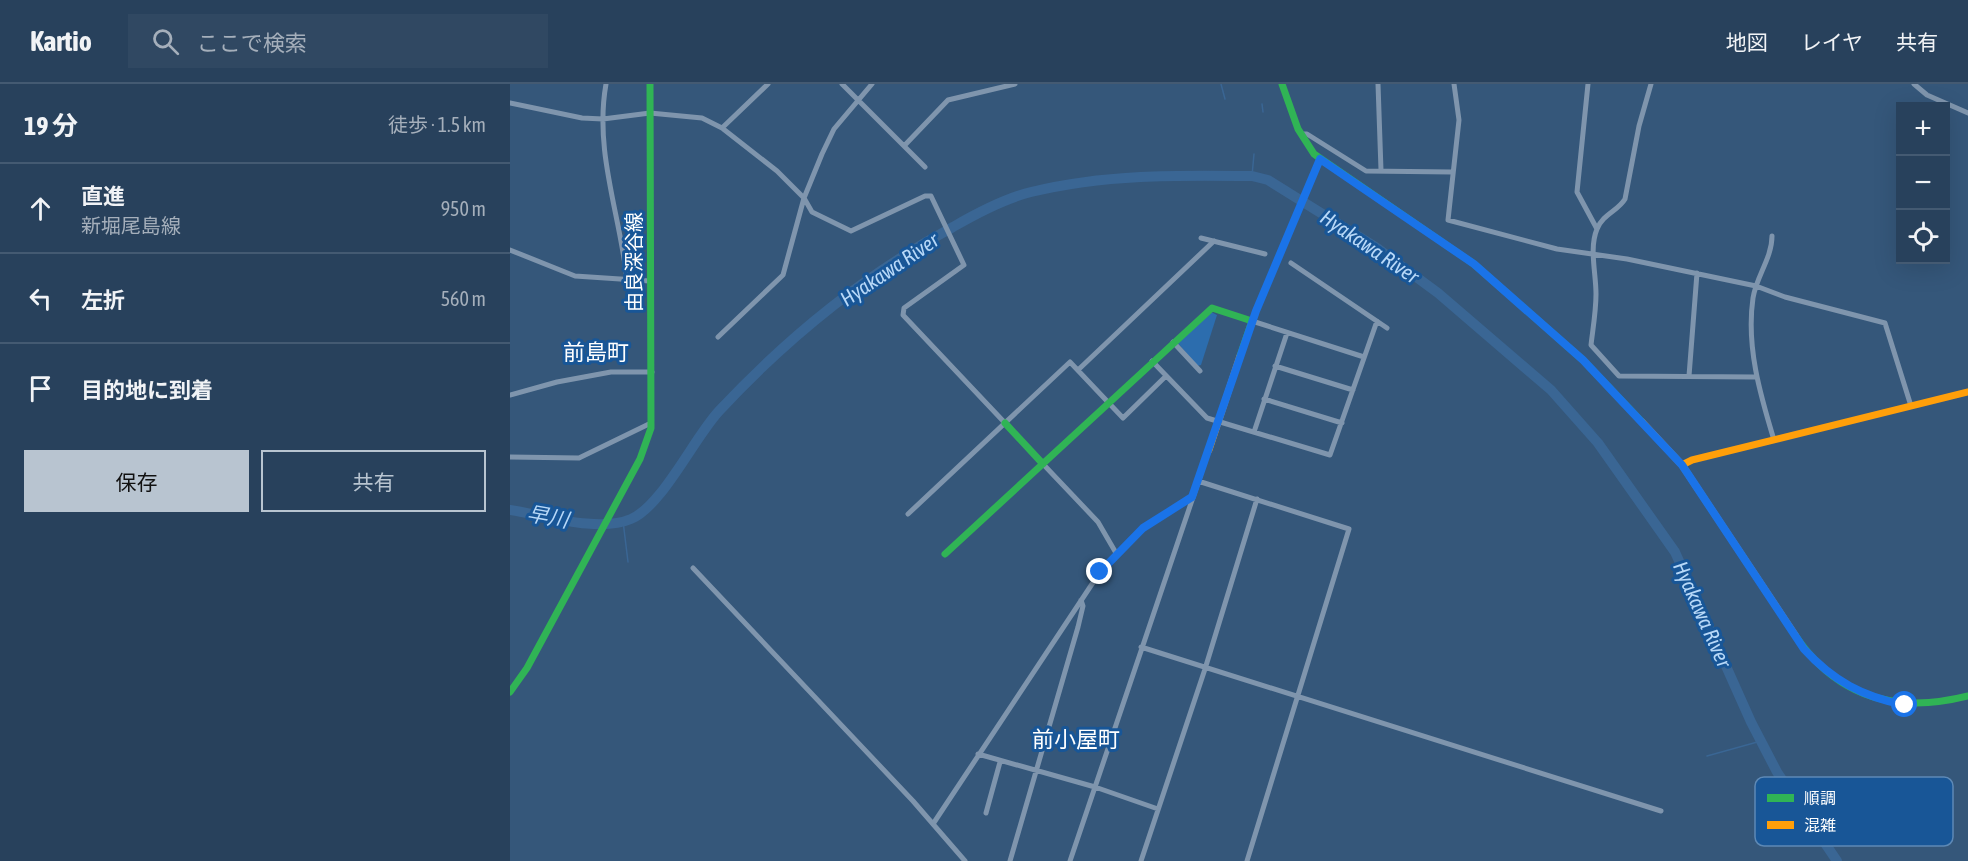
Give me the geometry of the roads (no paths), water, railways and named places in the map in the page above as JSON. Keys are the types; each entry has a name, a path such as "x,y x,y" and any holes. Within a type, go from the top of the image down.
{"main road":[{"name":"由良深谷線","path":"510,692 527,668 644,452 651,423 650,84"},
{"path":"1282,84 1307,147 1320,159 1445,243 1528,309 1598,375 1682,465 1804,649 1835,679 1880,701 1905,705 1942,704 1968,696"},
{"path":"945,554 1209,308 1252,321 1209,450"},
{"path":"1682,465 1692,460 1968,392"},
{"path":"1005,423 1042,464"}],"street":[{"path":"606,84 603,119 610,193 627,280"},
{"path":"722,128 768,84"},
{"path":"842,84 925,167"},
{"path":"718,337 783,275 804,198 834,129 872,84"},
{"path":"904,146 948,100 1016,84"},
{"path":"1378,84 1381,170"},
{"path":"1454,84 1459,120 1447,218 1450,221 1557,249 1697,273 1756,286 1785,297 1885,323 1911,406"},
{"path":"1588,84 1577,192 1597,229"},
{"path":"1651,84 1639,126 1625,199 1622,205 1608,213 1597,229 1594,254 1596,295 1591,345 1619,376 1755,377"},
{"path":"1914,84 1927,95 1968,113"},
{"path":"510,103 540,111 603,119 650,113 702,118 722,128 777,171 804,198 812,212 855,231 925,196 932,196 964,265 904,308 903,315 1005,423"},
{"path":"1300,134 1307,134 1366,171 1452,172"},
{"path":"1320,159 1252,321 1364,357"},
{"path":"1772,236 1756,286 1752,318 1755,377 1774,440"},
{"path":"1201,238 1264,254"},
{"path":"1077,370 1214,241"},
{"path":"510,250 575,276 650,281"},
{"path":"1291,263 1388,328"},
{"path":"1689,376 1697,273"},
{"path":"1152,361 1201,414 1330,455 1377,321"},
{"path":"1254,432 1287,333"},
{"path":"1173,342 1200,371"},
{"path":"908,514 1070,362 1123,418 1166,376"},
{"path":"1275,366 1353,390"},
{"path":"510,395 557,382 610,372 652,372"},
{"path":"1264,399 1342,423"},
{"path":"510,457 579,458 651,423"},
{"path":"1070,861 1209,450"},
{"path":"1042,464 1098,522 1116,553"},
{"path":"1198,481 1349,529 1247,861"},
{"path":"933,824 1081,600 1116,553 1143,528 1192,497"},
{"path":"1141,861 1205,669 1257,500"},
{"path":"693,568 965,861"},
{"path":"1010,861 1078,627 1083,606 1081,600"},
{"path":"1141,647 1661,812"},
{"path":"978,754 1095,787 1158,809"},
{"path":"986,813 1000,762"}],"waterway":[{"path":"1221,84 1225,99"},
{"path":"1262,104 1263,112"},
{"path":"1252,176 1254,154"},
{"name":"Hyakawa River","path":"510,510 587,524 618,523 643,512 666,486 719,411 800,333 828,309 889,266 920,246 1000,202 1058,186 1113,179 1168,176 1252,176 1268,180 1377,248 1438,293 1551,390 1598,443 1675,552 1751,722 1780,777"},
{"path":"623,521 628,562"},
{"path":"1707,756 1761,741"},
{"name":"Hyakawa River","path":"1827,846 1837,861"}],"district":[{"name":"前島町","path":"596,352"},
{"name":"前小屋町","path":"1076,739"}],"water label":[{"name":"早川","path":"548,516"}]}
